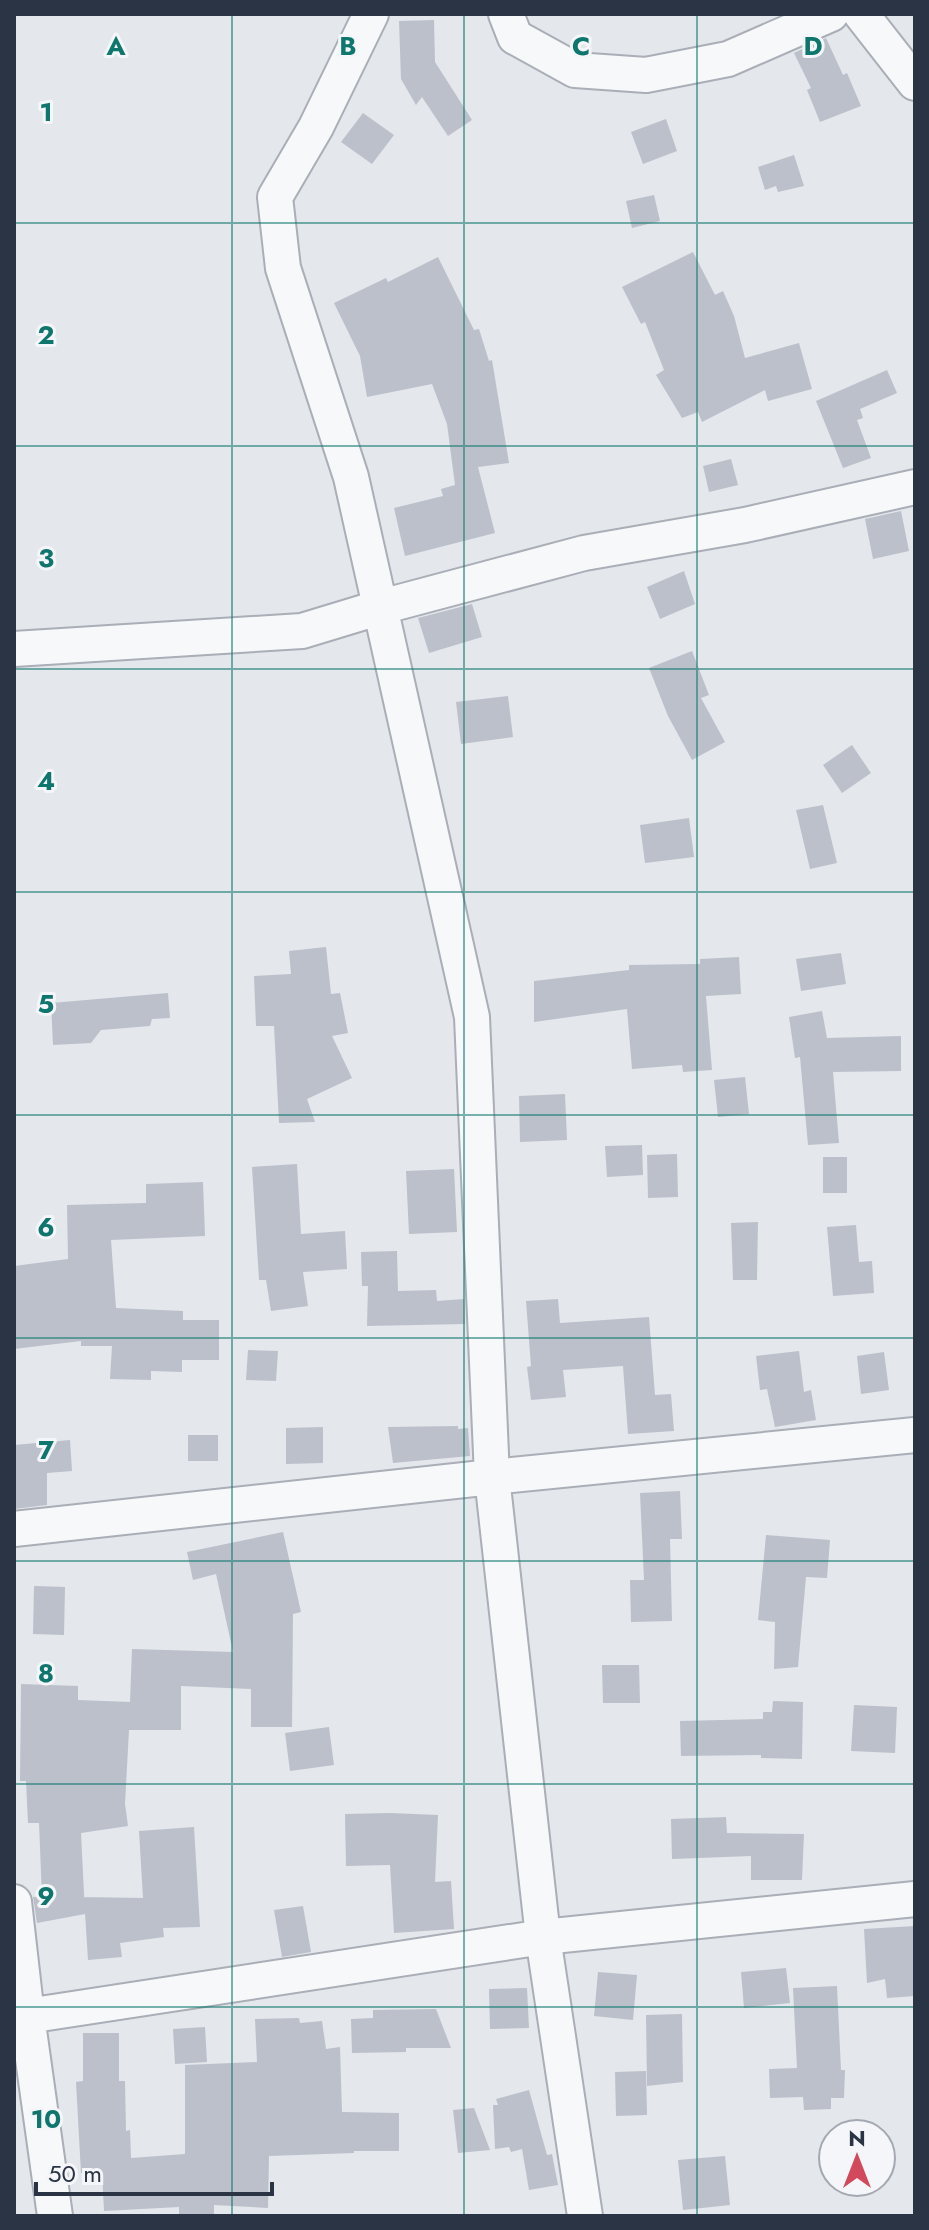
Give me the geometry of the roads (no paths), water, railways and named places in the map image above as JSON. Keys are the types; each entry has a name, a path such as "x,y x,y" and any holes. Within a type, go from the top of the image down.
{"street":[{"path":"371,14 316,127 275,197 283,268 351,477 472,1017 492,1477 543,1937 585,2216"},
{"path":"506,14 515,37 575,70 646,75 728,59 831,14"},
{"path":"861,14 915,83"},
{"path":"14,649 302,631 584,553 745,525 915,487"},
{"path":"14,1529 915,1435"},
{"path":"20,2017 543,1937 915,1899"},
{"path":"14,1902 20,2017 55,2216"}]}
